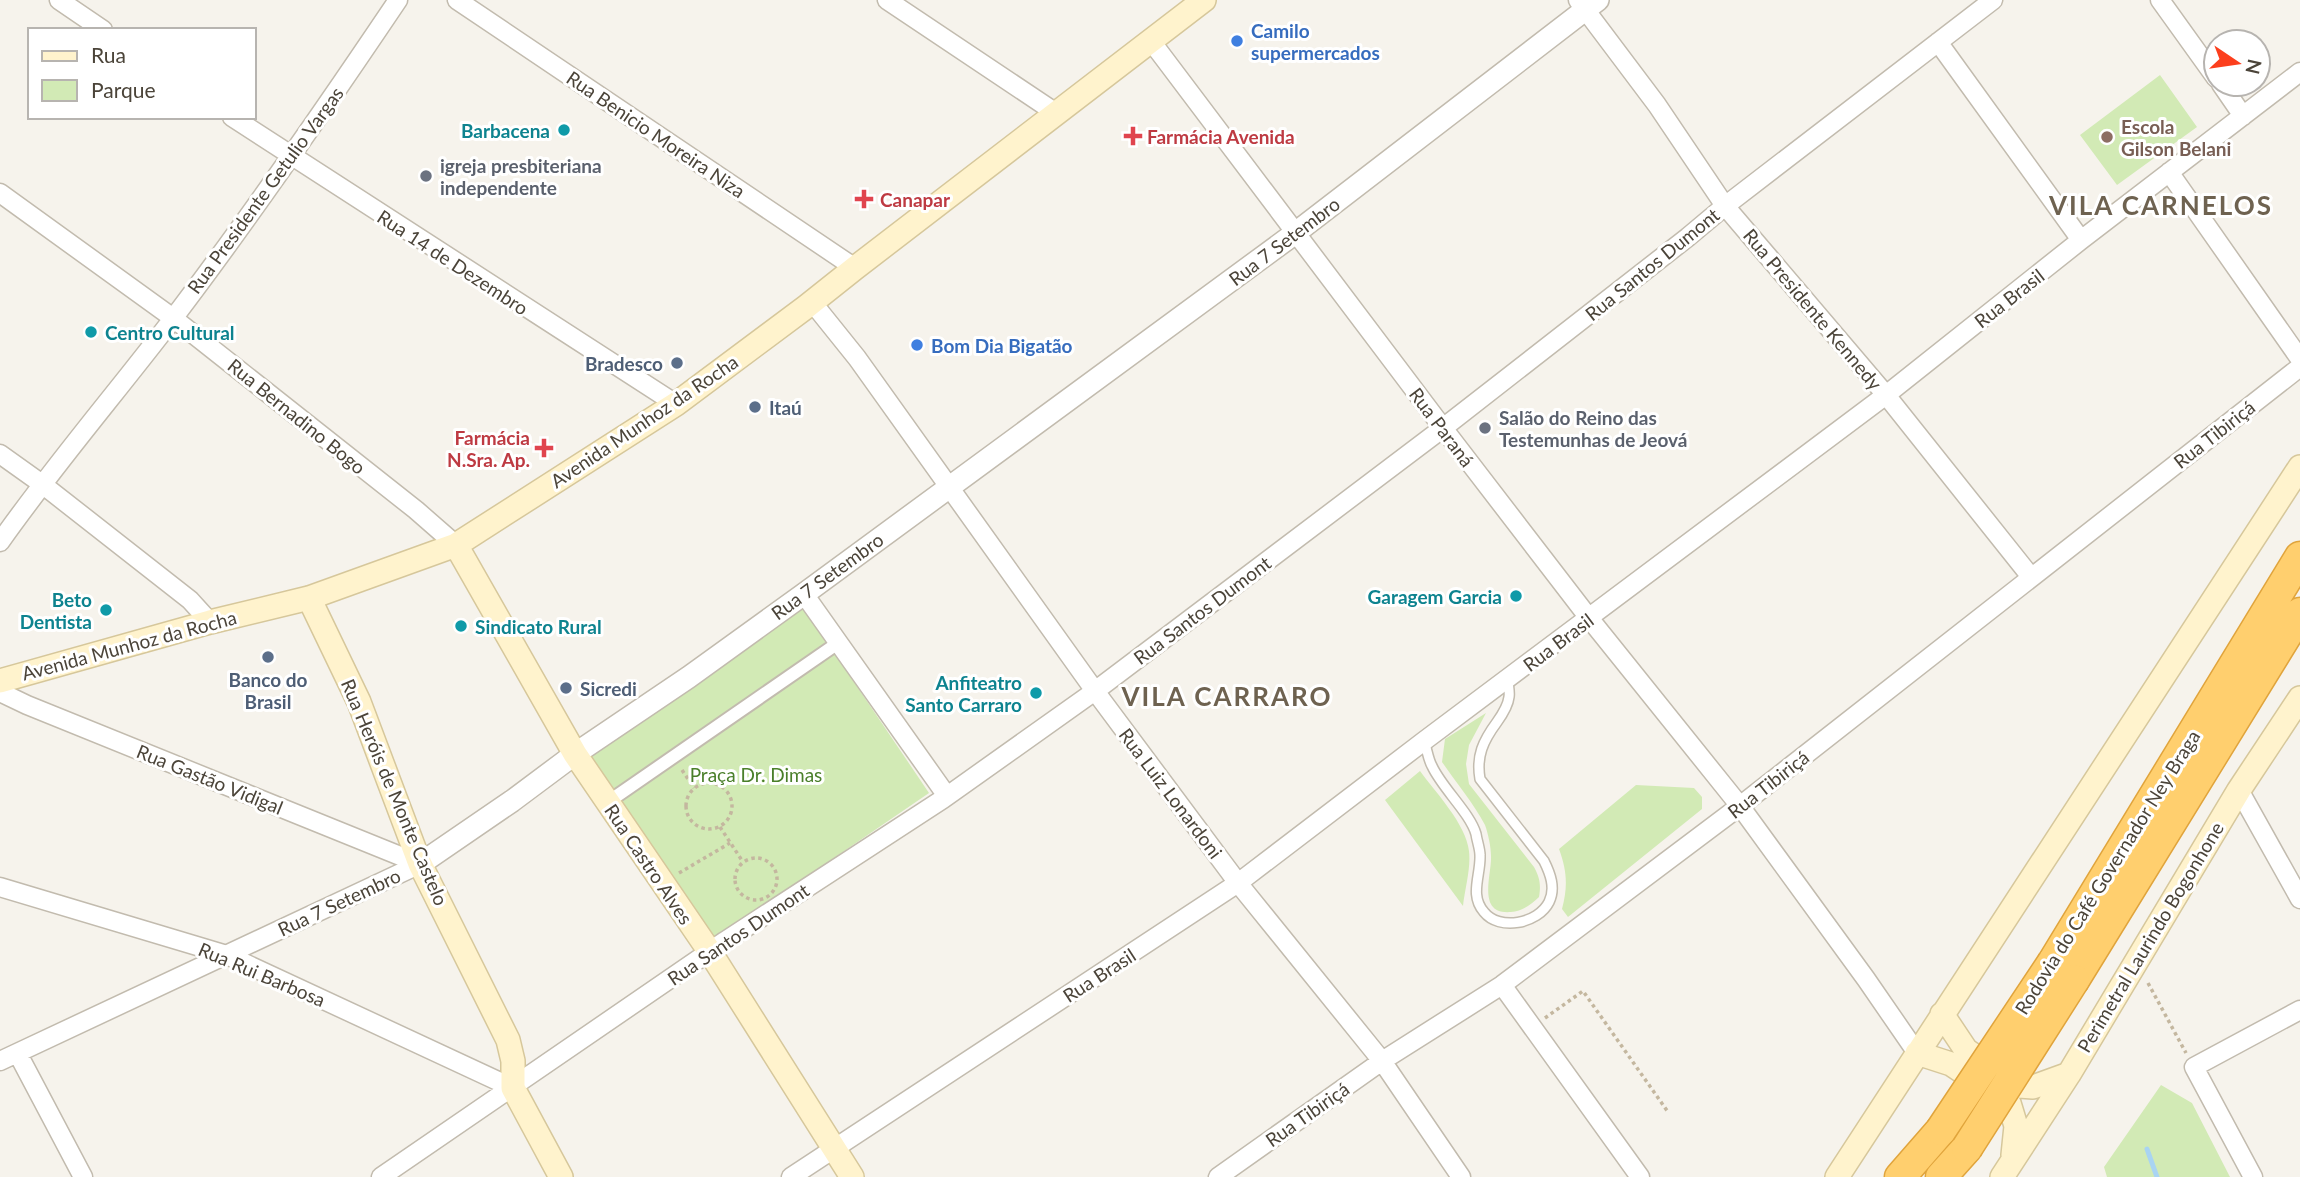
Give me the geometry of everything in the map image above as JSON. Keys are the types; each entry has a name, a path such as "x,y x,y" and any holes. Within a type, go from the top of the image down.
{"highway":[{"name":"Rodovia do Café Governador Ney Braga","path":"1941,1177 1967,1148 2064,971 2300,557"},
{"name":"Rodovia do Café Governador Ney Braga","path":"1900,1177 1941,1130 2064,971 2300,613"}],"main road":[{"name":"Avenida Munhoz da Rocha","path":"0,681 210,622 309,598 456,545 676,404 813,302 1204,0"},
{"path":"1838,1177 2300,467"},
{"name":"Rua Castro Alves","path":"456,545 575,754 710,952 852,1177"},
{"name":"Rua Heróis de Monte Castelo","path":"309,598 359,702 420,863 508,1040 513,1061 513,1087 561,1177"},
{"name":"Perimetral Laurindo Bogonhone","path":"2007,1169 2068,1074 2238,790 2300,698"},
{"path":"1942,1014 1966,1050 2019,1086 2033,1087 2068,1074"},
{"path":"1917,1053 1951,1064 2009,1103 2017,1126 2007,1169"}],"street":[{"path":"60,0 100,28"},
{"name":"Rua Presidente Getulio Vargas","path":"0,542 41,484 173,318 292,158 398,0"},
{"name":"Rua Benicio Moreira Niza","path":"457,0 855,268"},
{"path":"887,0 1056,113"},
{"name":"Rua Santos Dumont","path":"381,1177 710,952 947,796 1095,691 1443,429 1725,206 1993,0"},
{"path":"2160,0 2202,58"},
{"name":"Rua Presidente Kennedy","path":"1587,4 1725,206 1886,396 2031,577"},
{"name":"Rua 7 Setembro","path":"0,1061 420,863 689,677 1294,234 1587,4"},
{"name":"Rua Paraná","path":"1151,41 1443,429 1589,618 1740,806 1917,1053"},
{"path":"1938,42 2081,240"},
{"name":"Rua Brasil","path":"791,1177 1238,883 1886,396 2081,240 2300,72"},
{"path":"2231,98 2243,116"},
{"name":"Rua 14 de Dezembro","path":"235,119 676,404"},
{"path":"2169,172 2300,359"},
{"name":"Rua Bernadino Bogo","path":"0,193 173,318 416,510 456,545"},
{"name":"Rua Luiz Lonardoni","path":"813,302 857,358 1095,691 1238,883 1382,1061 1461,1177"},
{"name":"Rua Tibiriçá","path":"1218,1177 1382,1061 1502,985 1740,806 2300,367"},
{"path":"0,454 190,600 210,622"},
{"path":"804,594 947,796"},
{"path":"608,802 838,643"},
{"name":"Rua Gastão Vidigal","path":"0,692 420,863"},
{"path":"2238,790 2300,899"},
{"name":"Rua Rui Barbosa","path":"0,887 227,955 513,1087"},
{"path":"1502,985 1640,1177"},
{"path":"2253,1177 2194,1067 2300,1010"},
{"path":"18,1054 83,1177"}],"lane":[{"path":"1424,741 1432,767 1475,830 1480,856 1476,892 1483,911 1499,923 1527,920 1539,913 1549,903 1552,889 1550,874 1544,861 1480,779 1478,764 1480,749 1505,711 1510,697 1508,680"}],"path":[{"path":"674,757 694,788"},
{"path":"713,783 723,787 730,795 732,811 720,827 706,829 692,822 686,805 694,788 713,783"},
{"path":"720,827 743,862"},
{"path":"663,883 730,843"},
{"path":"761,858 774,867 778,881 768,897 753,901 740,893 735,877 743,862 761,858"},
{"path":"2136,959 2194,1067"},
{"path":"1532,1027 1583,991 1668,1112"}],"green space":[{"path":"2160,75 2197,127 2117,185 2080,135"},
{"name":"Praça Dr. Dimas","path":"802,605 929,793 711,942 584,755"},
{"path":"1486,713 1469,745 1466,764 1469,784 1534,867 1540,882 1539,897 1526,907 1511,912 1500,911 1493,907 1490,901 1488,892 1491,852 1485,825 1442,762 1445,739"},
{"path":"1420,771 1449,809 1467,841 1469,865 1463,906 1385,800"},
{"path":"1636,785 1694,788 1702,797 1702,809 1568,917 1562,909 1566,879 1559,849"},
{"path":"2161,1085 2192,1103 2230,1177 2107,1177 2104,1167"}],"waterway":[{"path":"2147,1149 2157,1177"}],"place":[{"name":"Camilo supermercados","path":"1237,41"},
{"name":"Barbacena","path":"564,130"},
{"name":"Farmácia Avenida","path":"1133,136"},
{"name":"Escola Gilson Belani","path":"2107,137"},
{"name":"igreja presbiteriana independente","path":"426,176"},
{"name":"Canapar","path":"864,199"},
{"name":"Centro Cultural","path":"91,332"},
{"name":"Bom Dia Bigatão","path":"917,345"},
{"name":"Bradesco","path":"677,363"},
{"name":"Itaú","path":"755,407"},
{"name":"Salão do Reino das Testemunhas de Jeová","path":"1485,428"},
{"name":"Farmácia N.Sra. Ap.","path":"544,448"},
{"name":"Garagem Garcia","path":"1516,596"},
{"name":"Beto Dentista","path":"106,610"},
{"name":"Sindicato Rural","path":"461,626"},
{"name":"Banco do Brasil","path":"268,657"},
{"name":"Sicredi","path":"566,688"},
{"name":"Anfiteatro Santo Carraro","path":"1036,693"}],"district":[{"name":"VILA CARNELOS","path":"2161,205"},
{"name":"VILA CARRARO","path":"1227,696"}]}
